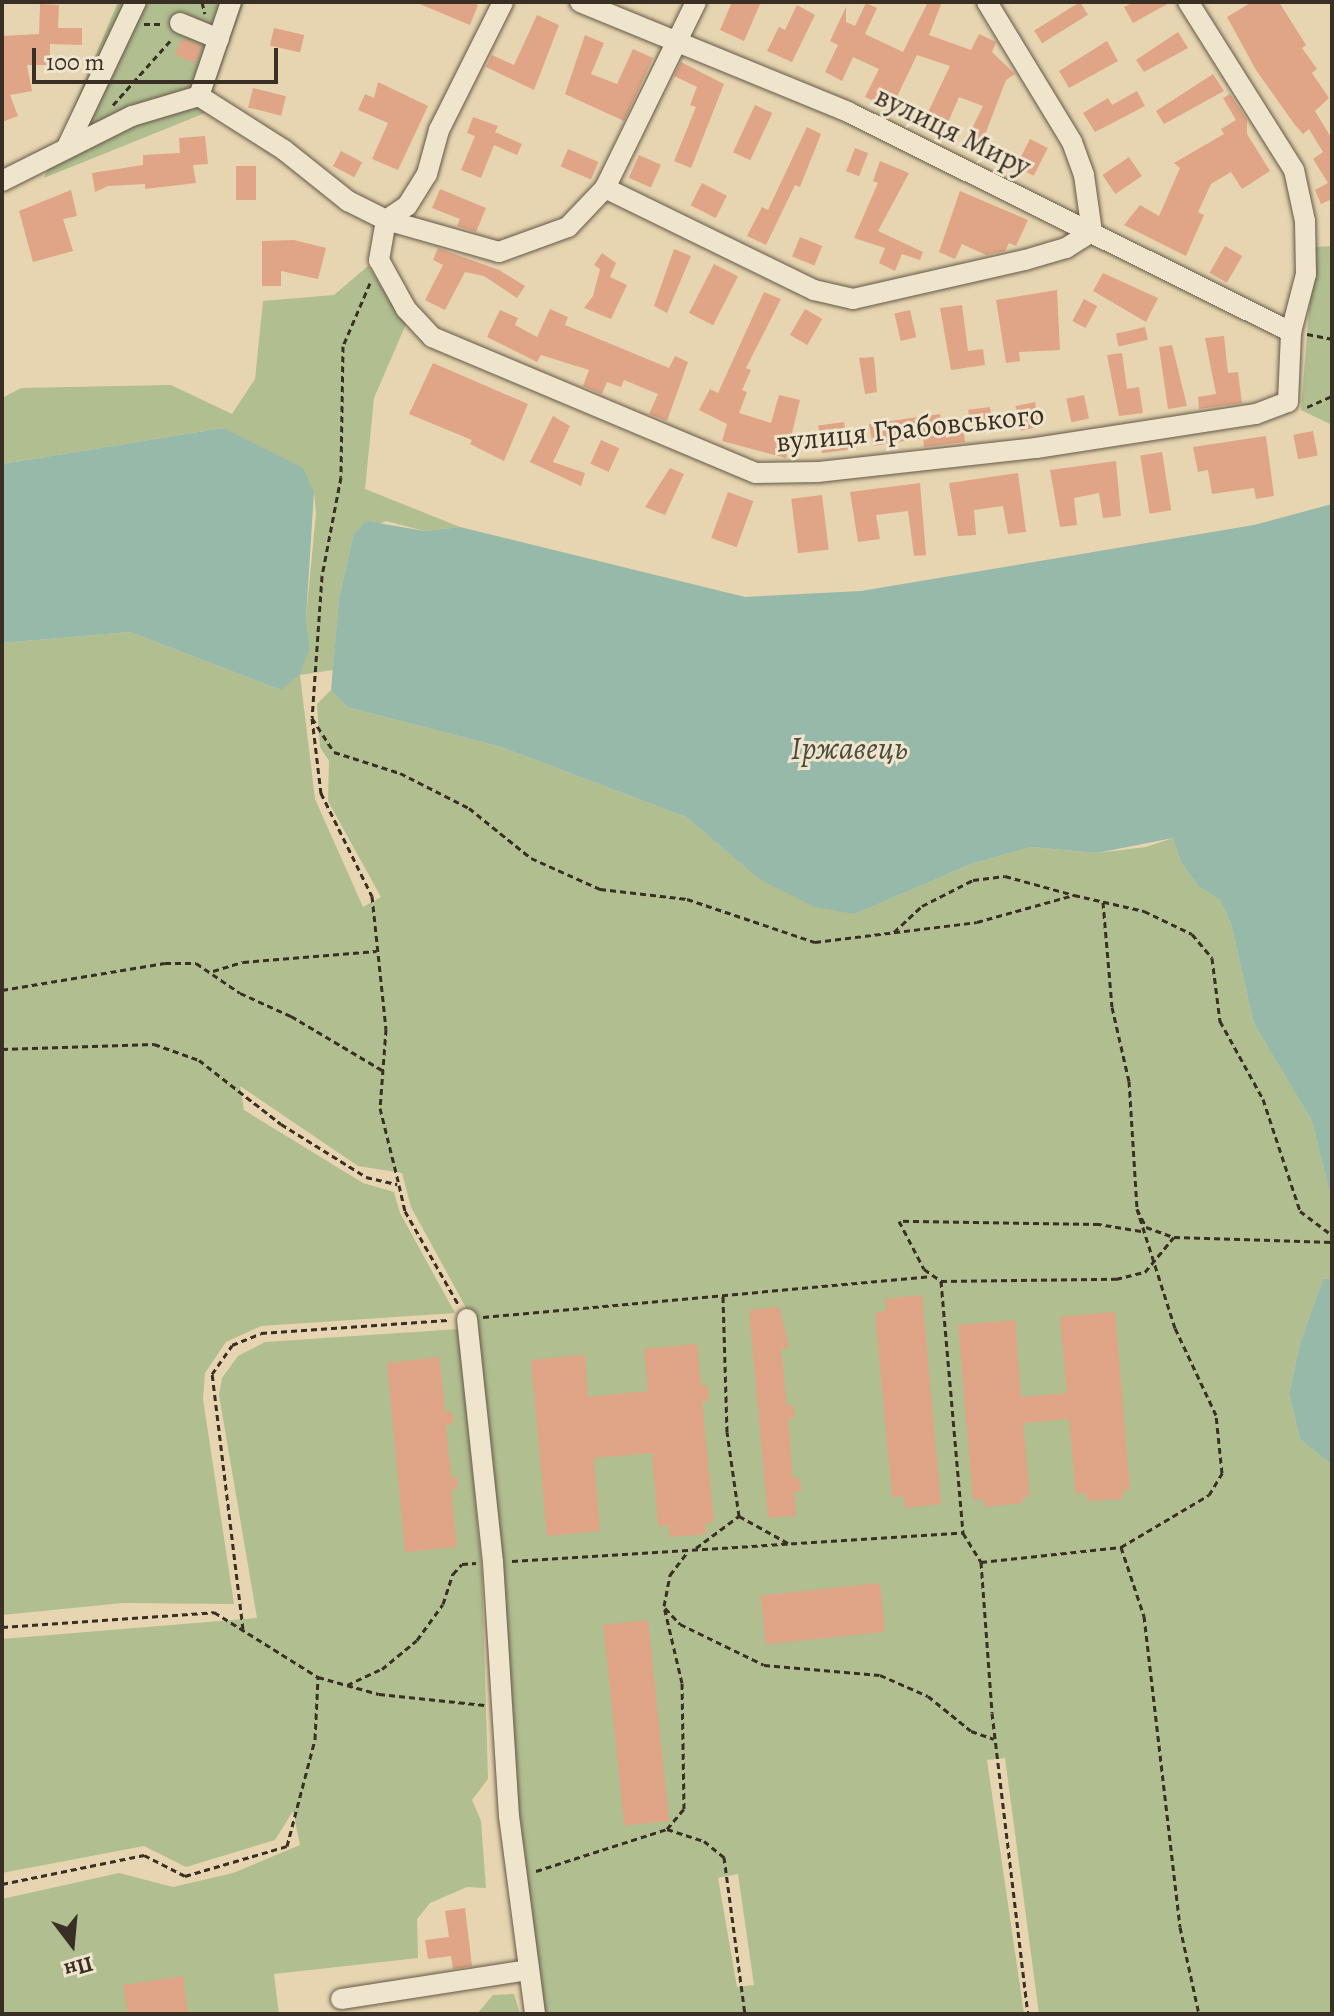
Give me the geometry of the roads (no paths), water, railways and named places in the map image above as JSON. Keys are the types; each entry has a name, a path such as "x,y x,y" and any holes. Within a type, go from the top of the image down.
{"street":[{"path":"67,147 136,2"},
{"path":"199,96 231,2"},
{"path":"386,220 407,206 427,174 439,130 503,2"},
{"name":"вулиця Миру","path":"580,2 848,112 1291,332"},
{"path":"2,181 132,116 199,96 284,150 348,201 386,220 499,252 568,227 605,188 696,2"},
{"path":"605,188 814,290 853,299 1066,248 1092,232 1084,175 1072,142 987,2"},
{"path":"1188,2 1294,170 1305,221 1306,274 1291,332"},
{"path":"180,23 219,39"},
{"name":"вулиця Грабовського","path":"386,220 379,260 406,309 432,337 756,473 818,472 1036,448 1256,414 1288,402 1291,332"},
{"path":"467,1319 493,1562 499,1706 535,2014"},
{"path":"341,1999 529,1970"}],"water":[{"path":"223,428 303,468 314,492 306,618 310,648 300,674 281,690 130,632 2,643 2,464"},
{"name":"Іржавець","path":"1332,504 1332,1201 1312,1121 1254,1024 1231,924 1220,900 1198,886 1180,861 1173,838 1097,853 1031,847 971,864 855,914 815,907 759,879 686,817 501,747 347,707 331,690 339,598 353,536 366,521 425,531 460,527 745,597 861,591 1254,525"},
{"path":"1332,1278 1332,1465 1300,1439 1289,1394 1300,1343 1323,1279"}]}
